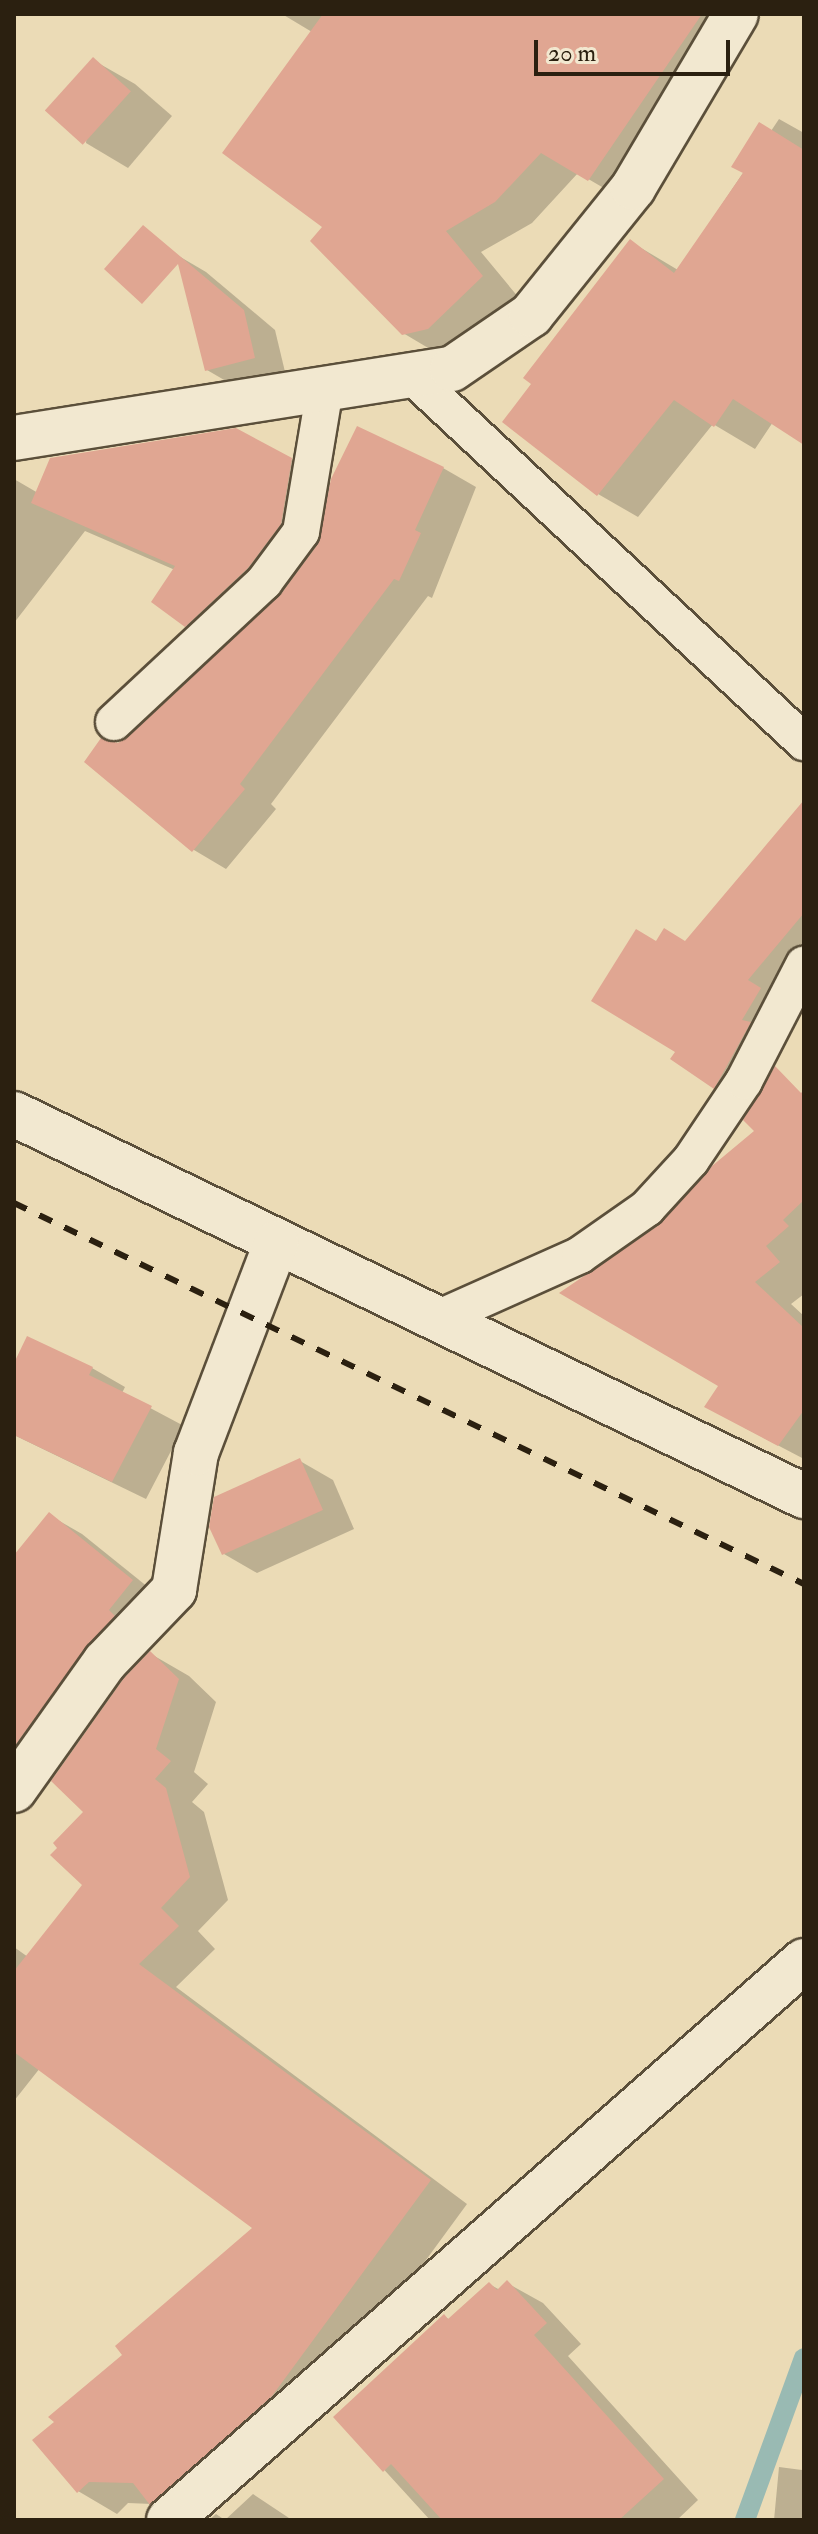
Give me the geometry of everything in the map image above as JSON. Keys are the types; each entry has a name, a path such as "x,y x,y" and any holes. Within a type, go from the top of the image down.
{"street":[{"path":"14,438 452,369 531,315 633,188 736,14"},
{"path":"14,1114 804,1496"},
{"path":"14,1790 105,1662 174,1590 196,1453 276,1243"},
{"path":"169,2520 804,1961"}],"lane":[{"path":"411,375 804,742"},
{"path":"114,722 264,582 301,532 325,389"},
{"path":"435,1320 580,1255 647,1208 691,1160 744,1081 804,965"}],"building":[{"path":"323,14 702,14 588,181 541,153 495,202 446,231 483,276 428,329 402,335 310,241 322,227 222,153"},
{"path":"93,57 131,91 83,145 45,111"},
{"path":"759,122 804,150 804,445 733,399 714,427 674,400 597,496 502,422 531,384 523,378 630,239 674,273 743,173 731,167"},
{"path":"143,225 244,310 255,358 205,371 178,264 142,304 104,269"},
{"path":"357,426 444,467 415,530 421,533 399,581 394,579 240,784 245,789 192,852 84,762 101,738 118,743 128,737 281,594 318,544 331,479"},
{"path":"236,428 292,458 281,524 248,568 185,627 151,602 175,566 31,503 50,458"},
{"path":"804,800 804,913 748,980 761,988 742,1020 751,1022 714,1089 670,1059 675,1052 591,1001 636,929 656,941 664,928 685,941"},
{"path":"775,1066 801,1093 804,1090 804,1200 783,1220 789,1226 766,1246 780,1262 755,1282 804,1328 804,1410 778,1446 704,1407 718,1386 559,1293 659,1225 712,1166 754,1131 743,1120"},
{"path":"27,1336 93,1367 89,1375 152,1406 112,1482 14,1435 14,1363"},
{"path":"300,1458 323,1510 222,1555 209,1527 214,1497"},
{"path":"49,1512 133,1580 109,1610 115,1616 85,1648 14,1747 14,1555"},
{"path":"150,1651 179,1679 156,1749 171,1761 155,1779 166,1788 190,1877 161,1908 179,1926 139,1964 431,2180 272,2396 150,2505 133,2483 89,2482 77,2493 32,2440 54,2422 48,2417 122,2355 115,2346 252,2228 14,2052 14,1971 82,1885 50,1855 57,1848 53,1843 83,1812 51,1781 124,1678"},
{"path":"507,2280 547,2323 534,2335 664,2479 619,2520 442,2520 391,2464 383,2472 333,2417 444,2314 448,2319 489,2282 497,2290"}],"waterway":[{"path":"745,2520 804,2358"}],"railway":[{"path":"14,1203 804,1584"}]}
